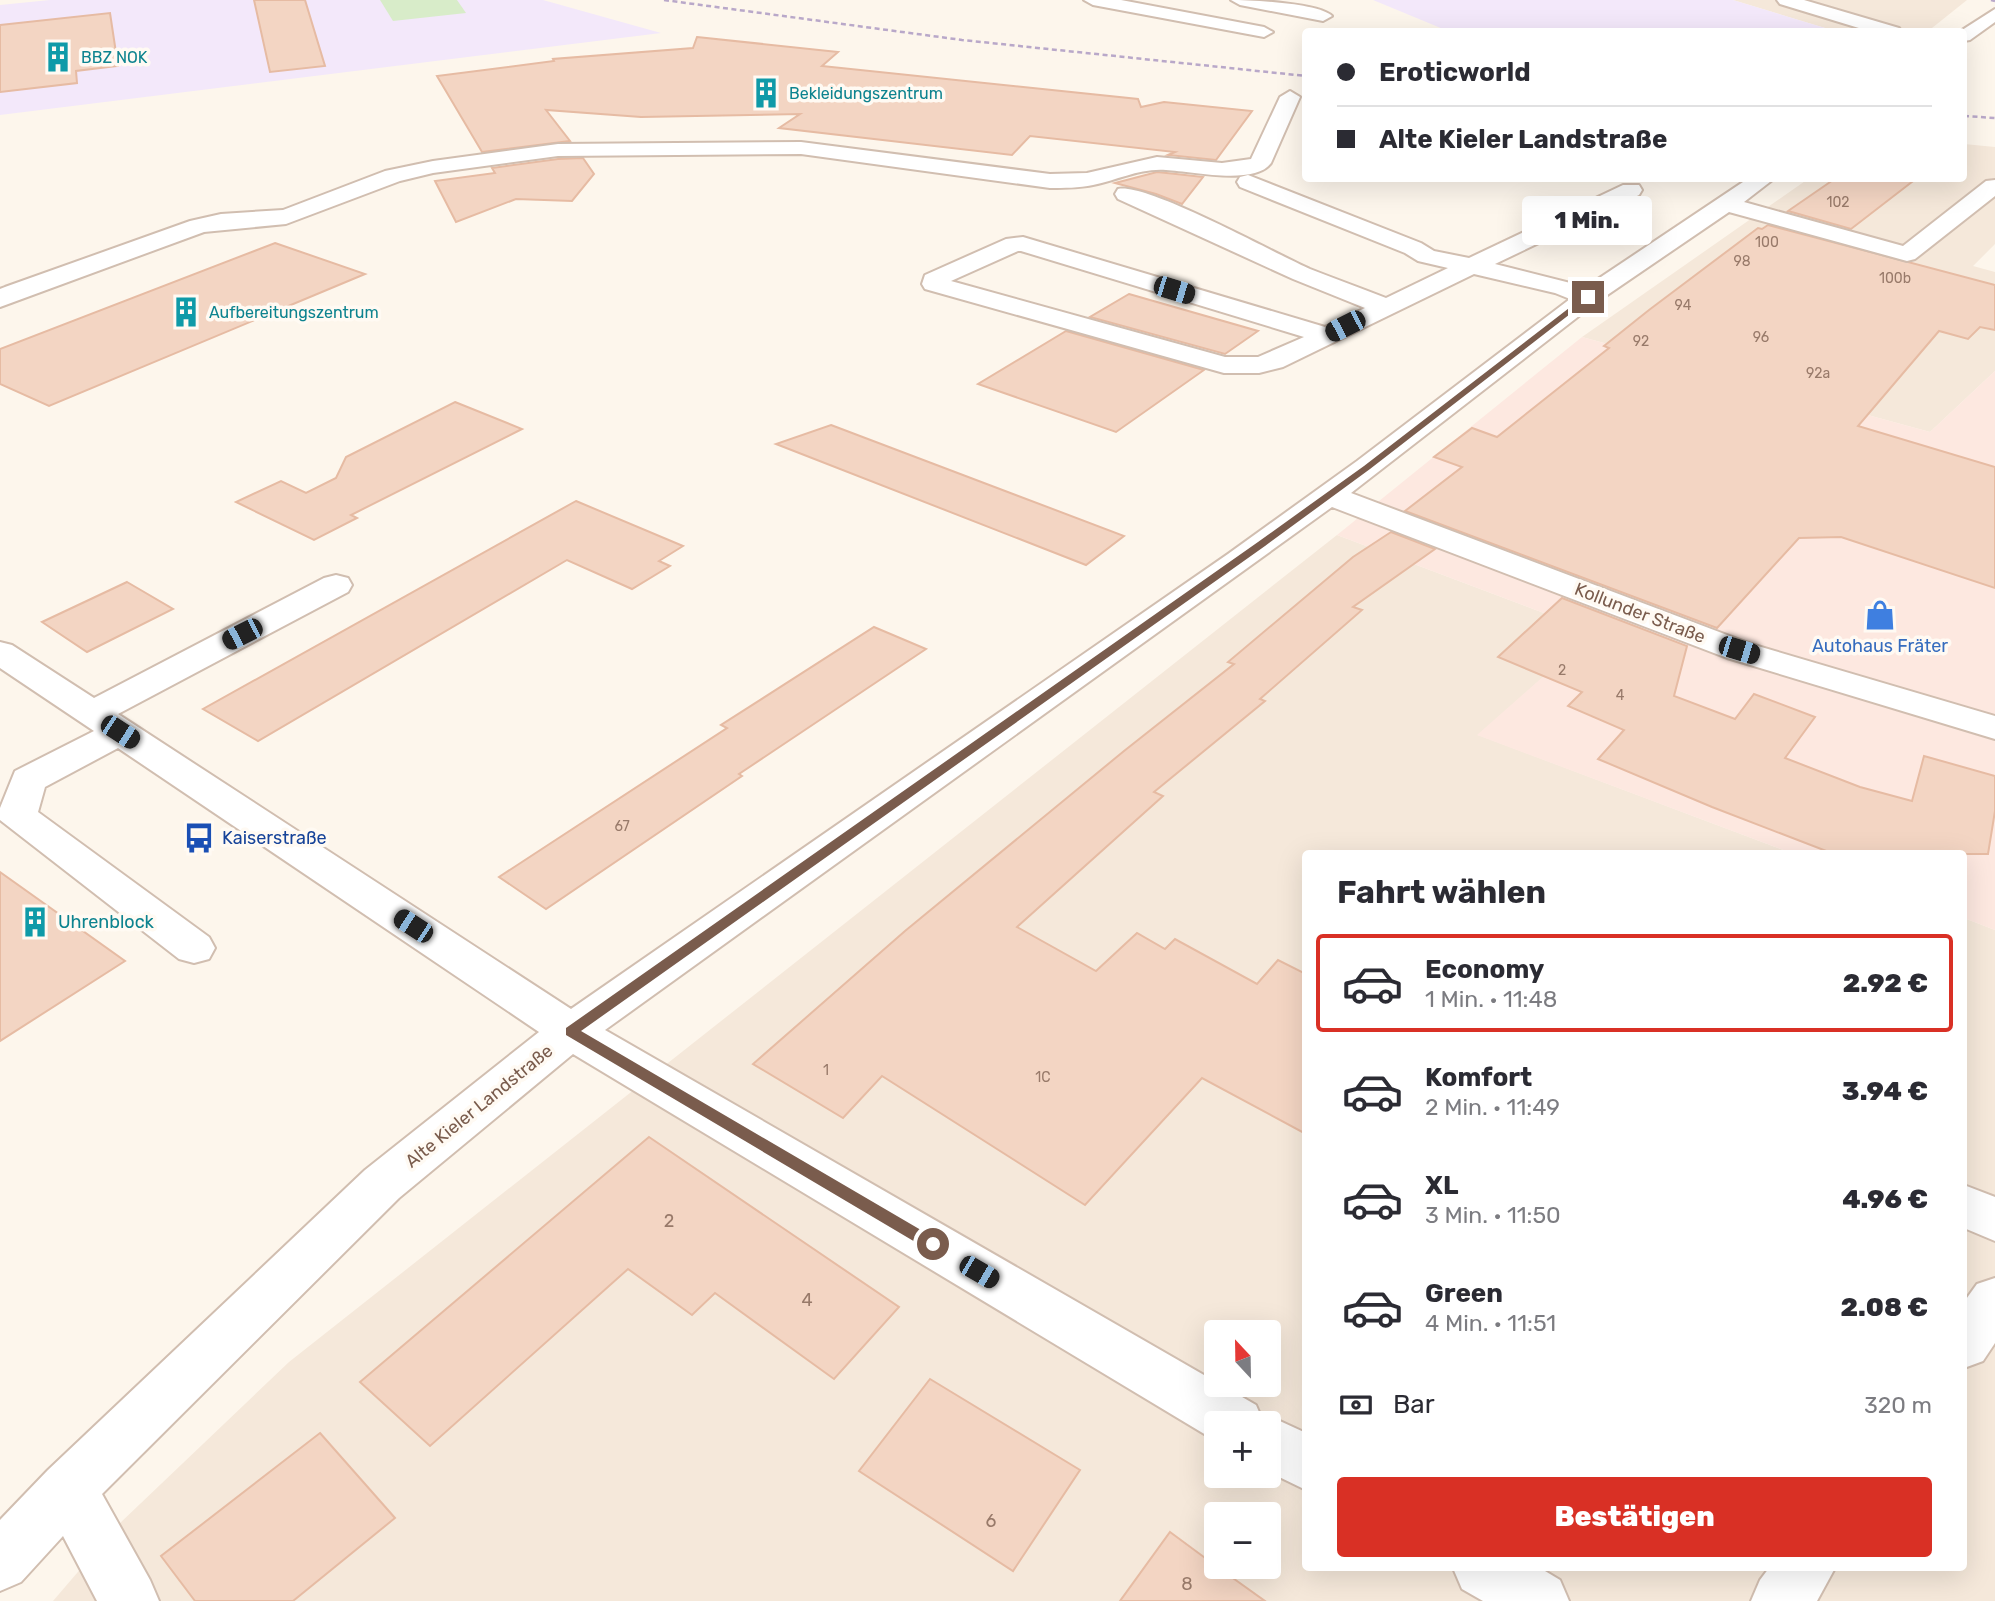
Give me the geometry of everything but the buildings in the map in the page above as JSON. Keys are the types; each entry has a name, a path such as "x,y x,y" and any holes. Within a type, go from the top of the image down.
{"street":[{"path":"1093,0 1264,32"},
{"path":"1240,0 1322,16"},
{"path":"1786,0 1880,28"},
{"path":"1967,34 1995,14"},
{"path":"0,299 198,226 221,221 267,220 286,216 393,176 433,167 558,150 801,148 1050,181 1076,182 1136,165 1159,163 1234,171 1260,163 1290,97"},
{"path":"1248,181 1413,248 1426,256 1563,287 1588,297"},
{"name":"Alte Kieler Landstraße","path":"0,1562 68,1489 382,1184 571,1031 1329,495 1588,297 1758,182"},
{"path":"1726,204 1907,254 1994,186"},
{"path":"1325,335 1023,244 1014,244 934,280 934,284 982,299 1032,310 1224,365 1259,365 1274,361 1384,306 1631,191"},
{"path":"1126,194 1302,274 1384,306"},
{"name":"Kollunder Straße","path":"1329,495 1739,650 1995,728"},
{"path":"194,948 17,816 28,780 106,722 335,585"},
{"path":"0,652 571,1031 1216,1411"},
{"path":"1967,1206 1995,1220"},
{"path":"1967,1340 1995,1300"},
{"path":"1281,1449 1302,1462"},
{"path":"68,1489 129,1601"},
{"path":"1488,1571 1539,1601"},
{"path":"1782,1601 1803,1571"}],"shaded area":[{"path":"50,0 543,0 661,33 0,115 0,5"},
{"path":"1373,0 1733,0 1825,28 1441,28"},
{"path":"1733,0 1967,0 1932,28 1825,28"},
{"path":"1967,144 1995,147 1995,244 1973,266 1995,272 1995,371 1930,432 1582,337 1804,182 1967,182"},
{"path":"1582,337 1930,432 1995,371 1995,930 1967,919 1967,850 1783,850 1477,735 1594,632 1337,535"},
{"path":"1337,535 1594,632 1478,735 1783,850 1302,850 1302,1571 1967,1571 1967,919 1995,930 1995,1601 53,1601 119,1524 289,1362"}],"green space":[{"path":"380,0 457,0 466,13 393,21"}],"railway":[{"path":"664,0 962,40 1302,76"},
{"path":"1991,0 1995,1"},
{"path":"1967,116 1995,118"}],"place":[{"name":"BBZ NOK","path":"58,57"},
{"name":"Bekleidungszentrum","path":"766,93"},
{"name":"Aufbereitungszentrum","path":"186,312"},
{"name":"Autohaus Fräter","path":"1880,615"},
{"name":"Kaiserstraße","path":"199,838"},
{"name":"Uhrenblock","path":"35,922"}],"route":[{"path":"933,1244 571,1031 1261,544 1367,467 1588,297"}]}
